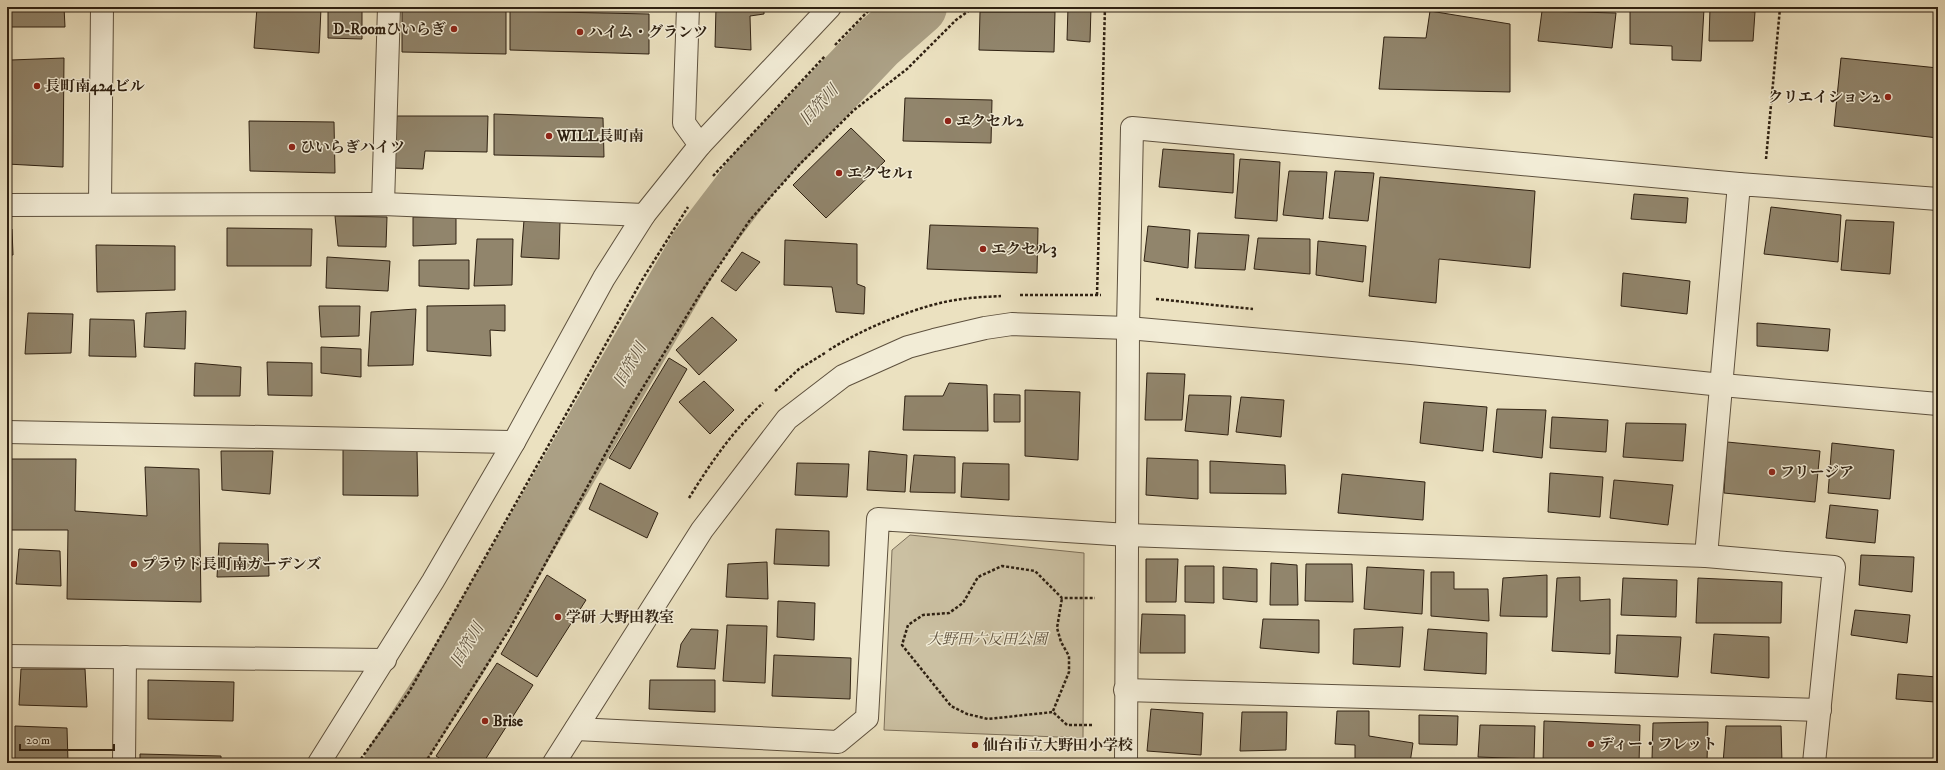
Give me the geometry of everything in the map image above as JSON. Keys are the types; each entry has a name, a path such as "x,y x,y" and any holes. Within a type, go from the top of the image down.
{"street":[{"path":"100,204 102,7"},
{"path":"383,204 389,7"},
{"path":"688,7 684,123 700,145"},
{"path":"318,763 385,660 514,442 604,278 644,215 700,145 830,7"},
{"path":"1126,763 1125,690 1128,535 1128,328 1132,128 1739,184 1938,199"},
{"path":"1706,556 1739,184"},
{"path":"7,205 383,204 644,215"},
{"path":"554,763 702,530 787,419 843,376 908,347 934,340 985,328 1012,324 1128,328 1411,353 1722,385 1938,404"},
{"path":"7,432 514,442"},
{"path":"576,729 838,742 867,718 878,519 1128,535 1706,556 1834,567 1814,763"},
{"path":"7,656 385,660"},
{"path":"124,763 125,657"},
{"path":"1125,690 1820,710"}],"path":[{"path":"832,48 872,7"},
{"path":"425,763 509,630 631,407 702,291 750,220 799,164 854,110 907,69 956,20 974,7"},
{"path":"1096,327 1105,7"},
{"path":"1767,7 1801,7"},
{"path":"1763,186 1780,8"},
{"path":"708,182 827,54"},
{"path":"358,763 409,692 638,286 689,206"},
{"path":"771,395 799,369 851,336 910,312 960,299 1004,295"},
{"path":"1019,295 1129,296 1254,309"},
{"path":"688,500 713,459 748,416 765,400"},
{"path":"1092,725 1067,725 1053,712 988,719 967,714 951,706 902,645 908,625 923,615 949,613 963,603 978,577 1002,566 1035,571 1062,598 1094,598"},
{"path":"1053,712 1069,672 1069,656 1061,642 1057,628 1062,598"}],"green space":[{"name":"大野田六反田公園","path":"910,535 1084,553 1083,738 884,730 892,550"}],"building":[{"path":"7,7 64,7 65,27 7,27"},
{"path":"257,7 321,8 319,53 254,48"},
{"name":"D-Roomひいらぎ","path":"402,7 506,7 506,54 402,52"},
{"path":"716,7 764,7 764,14 750,16 751,50 715,47"},
{"path":"1068,7 1091,7 1090,42 1067,40"},
{"path":"328,8 362,9 362,39 328,38"},
{"path":"1710,8 1755,12 1753,41 1709,41"},
{"path":"1630,9 1704,9 1701,61 1672,60 1672,46 1630,44"},
{"name":"ハイム・グランツ","path":"510,11 649,14 649,54 510,50"},
{"path":"1430,11 1510,24 1510,92 1379,89 1384,37 1426,38"},
{"path":"1542,11 1616,13 1612,48 1538,41"},
{"path":"980,12 1055,12 1054,52 979,50"},
{"name":"長町南424ビル","path":"64,58 63,167 7,164 7,113 10,113 11,60"},
{"name":"クリエイション2","path":"1841,58 1938,68 1938,138 1834,126"},
{"name":"エクセル2","path":"905,98 992,100 991,143 903,141"},
{"name":"WILL長町南","path":"494,114 603,118 604,157 494,155"},
{"path":"397,116 488,116 487,152 425,151 423,169 393,168"},
{"name":"ひいらぎハイツ","path":"249,121 334,122 335,173 250,171"},
{"name":"エクセル1","path":"851,128 885,161 826,218 793,185"},
{"path":"1163,149 1234,154 1233,193 1159,187"},
{"path":"1240,159 1280,162 1277,221 1235,218"},
{"path":"1289,171 1327,172 1323,219 1283,215"},
{"path":"1335,171 1374,173 1368,221 1329,218"},
{"path":"1380,177 1535,191 1530,268 1439,259 1436,303 1369,296"},
{"path":"1634,194 1688,198 1686,223 1631,219"},
{"path":"1771,207 1841,215 1838,262 1764,254"},
{"path":"335,216 387,217 386,247 338,246"},
{"path":"413,217 456,218 456,244 413,246"},
{"path":"524,220 560,222 559,259 521,257"},
{"path":"1846,220 1894,222 1890,274 1841,270"},
{"name":"エクセル3","path":"930,225 1038,228 1037,273 927,269"},
{"path":"1148,226 1190,230 1188,268 1144,261"},
{"path":"227,228 312,229 311,266 227,266"},
{"path":"7,229 12,229 13,255 7,255"},
{"path":"1198,233 1249,235 1245,270 1195,268"},
{"path":"1258,238 1310,239 1310,274 1254,269"},
{"path":"477,239 513,239 512,285 474,286"},
{"path":"785,240 857,244 857,284 865,287 864,314 836,312 832,287 784,285"},
{"path":"1318,241 1366,246 1363,282 1316,275"},
{"path":"96,245 175,246 175,290 97,292"},
{"path":"742,252 760,262 736,291 721,281"},
{"path":"327,257 390,261 388,291 326,288"},
{"path":"419,260 469,260 469,289 419,286"},
{"path":"1623,273 1690,281 1687,314 1621,306"},
{"path":"505,305 505,331 490,330 491,356 427,351 427,306"},
{"path":"319,306 360,306 359,336 321,337"},
{"path":"416,309 413,365 368,366 371,312"},
{"path":"186,311 185,349 144,347 146,313"},
{"path":"28,313 73,314 71,353 25,354"},
{"path":"712,317 737,340 699,375 676,350"},
{"path":"7,318 10,318 10,374 7,374"},
{"path":"90,319 134,320 136,357 89,356"},
{"path":"1757,323 1830,329 1828,351 1757,346"},
{"path":"321,347 361,349 361,377 321,373"},
{"path":"669,358 687,369 630,469 609,458"},
{"path":"267,362 312,363 312,396 268,395"},
{"path":"195,363 241,367 240,396 194,396"},
{"path":"1147,373 1185,374 1182,420 1145,420"},
{"path":"704,381 734,410 710,434 679,402"},
{"path":"949,383 987,385 988,431 903,430 905,396 943,396"},
{"path":"1025,390 1080,392 1078,460 1025,456"},
{"path":"994,394 1020,395 1020,422 994,422"},
{"path":"1189,395 1231,396 1228,435 1185,431"},
{"path":"1241,397 1284,400 1281,437 1236,432"},
{"path":"1424,402 1487,407 1483,451 1420,443"},
{"path":"1497,409 1546,410 1542,458 1493,452"},
{"path":"1552,417 1608,420 1606,452 1550,448"},
{"path":"1626,423 1686,424 1683,461 1623,457"},
{"name":"フリージア","path":"1727,442 1820,451 1815,502 1724,493"},
{"path":"1832,443 1894,450 1890,499 1828,493"},
{"path":"343,447 417,450 418,496 343,495"},
{"path":"221,451 273,451 270,494 222,490"},
{"path":"869,451 907,455 905,492 867,490"},
{"path":"914,455 955,457 955,493 910,492"},
{"path":"1147,458 1198,460 1198,499 1146,495"},
{"name":"プラウド長町南ガーデンズ","path":"7,459 76,459 75,511 147,516 145,467 199,469 201,602 67,599 68,530 7,530"},
{"path":"1210,461 1285,465 1286,494 1210,493"},
{"path":"797,463 849,464 847,497 795,495"},
{"path":"963,463 1009,464 1009,500 961,497"},
{"path":"1550,473 1603,477 1600,517 1548,512"},
{"path":"1342,474 1425,482 1423,520 1338,513"},
{"path":"1614,480 1673,485 1668,525 1610,518"},
{"path":"600,483 658,513 647,538 589,509"},
{"path":"1830,505 1878,510 1875,543 1826,538"},
{"path":"776,529 829,531 829,566 774,564"},
{"path":"219,543 268,544 269,576 217,577"},
{"path":"19,549 60,551 61,586 16,584"},
{"path":"1861,555 1914,557 1912,592 1859,585"},
{"path":"1146,559 1178,559 1176,602 1146,602"},
{"path":"767,562 768,599 726,597 728,564"},
{"path":"1271,563 1297,565 1298,605 1270,605"},
{"path":"1306,564 1352,564 1353,602 1305,601"},
{"path":"1185,566 1214,566 1214,603 1185,602"},
{"path":"1223,567 1257,569 1257,602 1223,599"},
{"path":"1367,567 1424,570 1422,614 1364,609"},
{"path":"1431,572 1454,572 1454,589 1488,589 1489,621 1431,616"},
{"path":"547,575 586,600 537,677 501,654"},
{"path":"1547,575 1547,617 1500,616 1503,578"},
{"path":"1580,577 1580,601 1610,599 1610,654 1552,651 1557,578"},
{"path":"1623,578 1677,580 1676,617 1621,615"},
{"path":"1698,578 1782,582 1781,623 1696,623"},
{"path":"778,601 815,603 814,640 777,637"},
{"path":"1855,610 1910,615 1907,643 1851,635"},
{"path":"1142,614 1185,615 1185,653 1140,653"},
{"path":"1263,619 1319,620 1319,653 1260,648"},
{"path":"727,625 767,626 765,683 723,681"},
{"path":"1938,625 1938,659 1935,659"},
{"path":"1403,627 1400,667 1353,664 1354,629"},
{"path":"691,629 718,630 715,669 677,667 681,644"},
{"path":"1428,629 1487,633 1486,674 1424,670"},
{"path":"1714,634 1769,637 1769,678 1711,673"},
{"path":"1617,635 1681,637 1678,677 1615,673"},
{"path":"774,655 851,658 850,699 772,696"},
{"name":"Brise","path":"497,663 533,685 483,763 447,763 436,756"},
{"path":"21,669 85,669 87,707 19,705"},
{"path":"1898,674 1937,677 1935,702 1896,699"},
{"path":"148,680 234,682 233,721 148,719"},
{"path":"650,680 715,680 715,712 649,709"},
{"path":"1151,709 1203,713 1201,755 1147,751"},
{"path":"1337,711 1369,711 1369,736 1413,743 1410,763 1355,761 1355,745 1335,744"},
{"path":"1242,712 1287,712 1286,750 1240,751"},
{"path":"1419,715 1458,716 1457,745 1419,744"},
{"name":"ディー・フレット","path":"1544,721 1640,725 1639,763 1543,763"},
{"path":"1708,722 1707,762 1652,759 1653,723"},
{"path":"1480,725 1535,726 1534,759 1478,757"},
{"path":"15,726 67,728 68,762 15,759"},
{"path":"1726,726 1781,726 1782,763 1723,763"},
{"path":"140,754 221,756 221,763 140,763"},
{"path":"1841,760 1878,763 1841,763"}],"waterway":[{"name":"旧笊川","path":"392,763 457,663 697,248 755,172 878,43 919,7"}],"place":[{"name":"D-Roomひいらぎ","path":"454,29"},
{"name":"ハイム・グランツ","path":"580,32"},
{"name":"長町南424ビル","path":"37,86"},
{"name":"クリエイション2","path":"1888,97"},
{"name":"エクセル2","path":"948,121"},
{"name":"WILL長町南","path":"549,136"},
{"name":"ひいらぎハイツ","path":"292,147"},
{"name":"エクセル1","path":"839,173"},
{"name":"エクセル3","path":"983,249"},
{"name":"フリージア","path":"1772,472"},
{"name":"プラウド長町南ガーデンズ","path":"134,564"},
{"name":"学研 大野田教室","path":"558,617"},
{"name":"Brise","path":"485,721"},
{"name":"ディー・フレット","path":"1591,744"},
{"name":"仙台市立大野田小学校","path":"975,745"}]}
